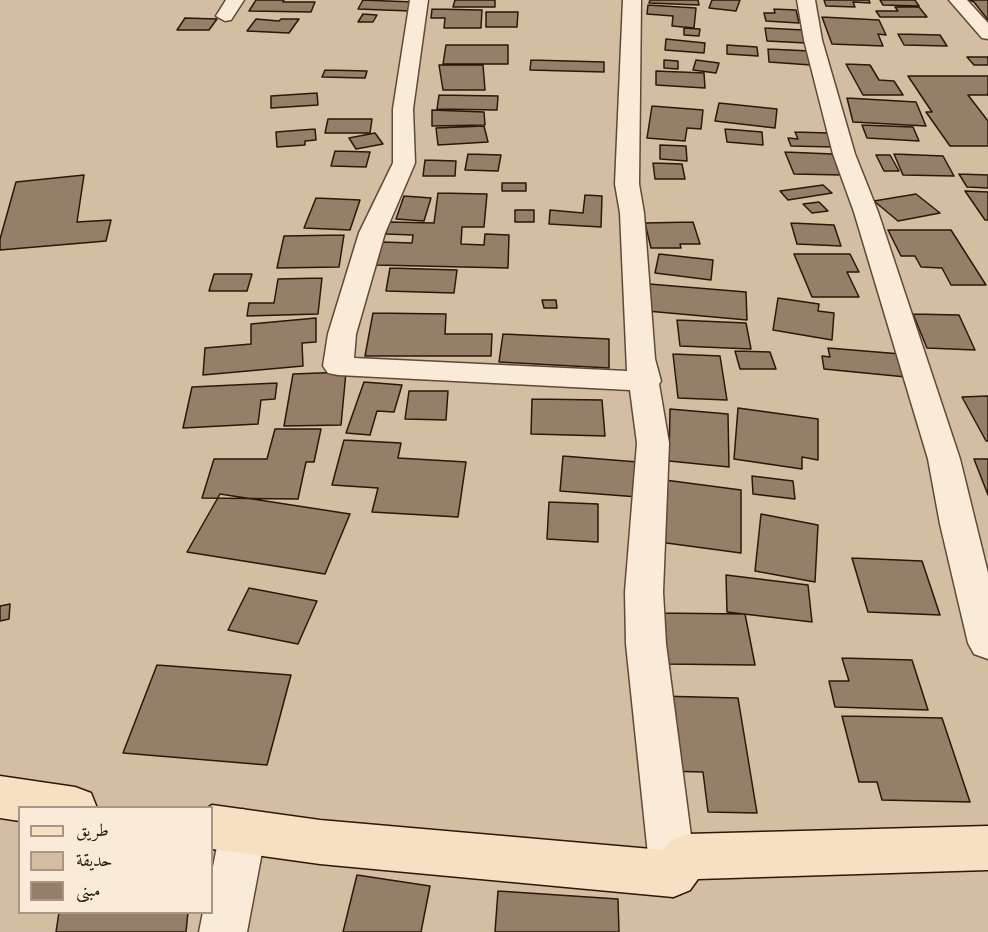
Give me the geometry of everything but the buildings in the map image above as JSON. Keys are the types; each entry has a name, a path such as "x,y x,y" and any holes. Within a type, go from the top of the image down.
{"main road":[{"path":"0,797 68,806"},
{"path":"227,829 320,842 673,874 687,857 988,848"}],"street":[{"path":"225,16 235,0"},
{"path":"419,0 403,109 404,163 372,233 342,334 338,366 646,381"},
{"path":"632,0 627,183 632,213 640,359 646,381 653,443 644,592 646,644 673,874"},
{"path":"806,0 813,40 844,154 866,212 941,449 988,643"},
{"path":"958,0 988,34"},
{"path":"223,932 227,829"}],"green space":[{"path":"0,0 988,0 988,932 0,932"}]}
